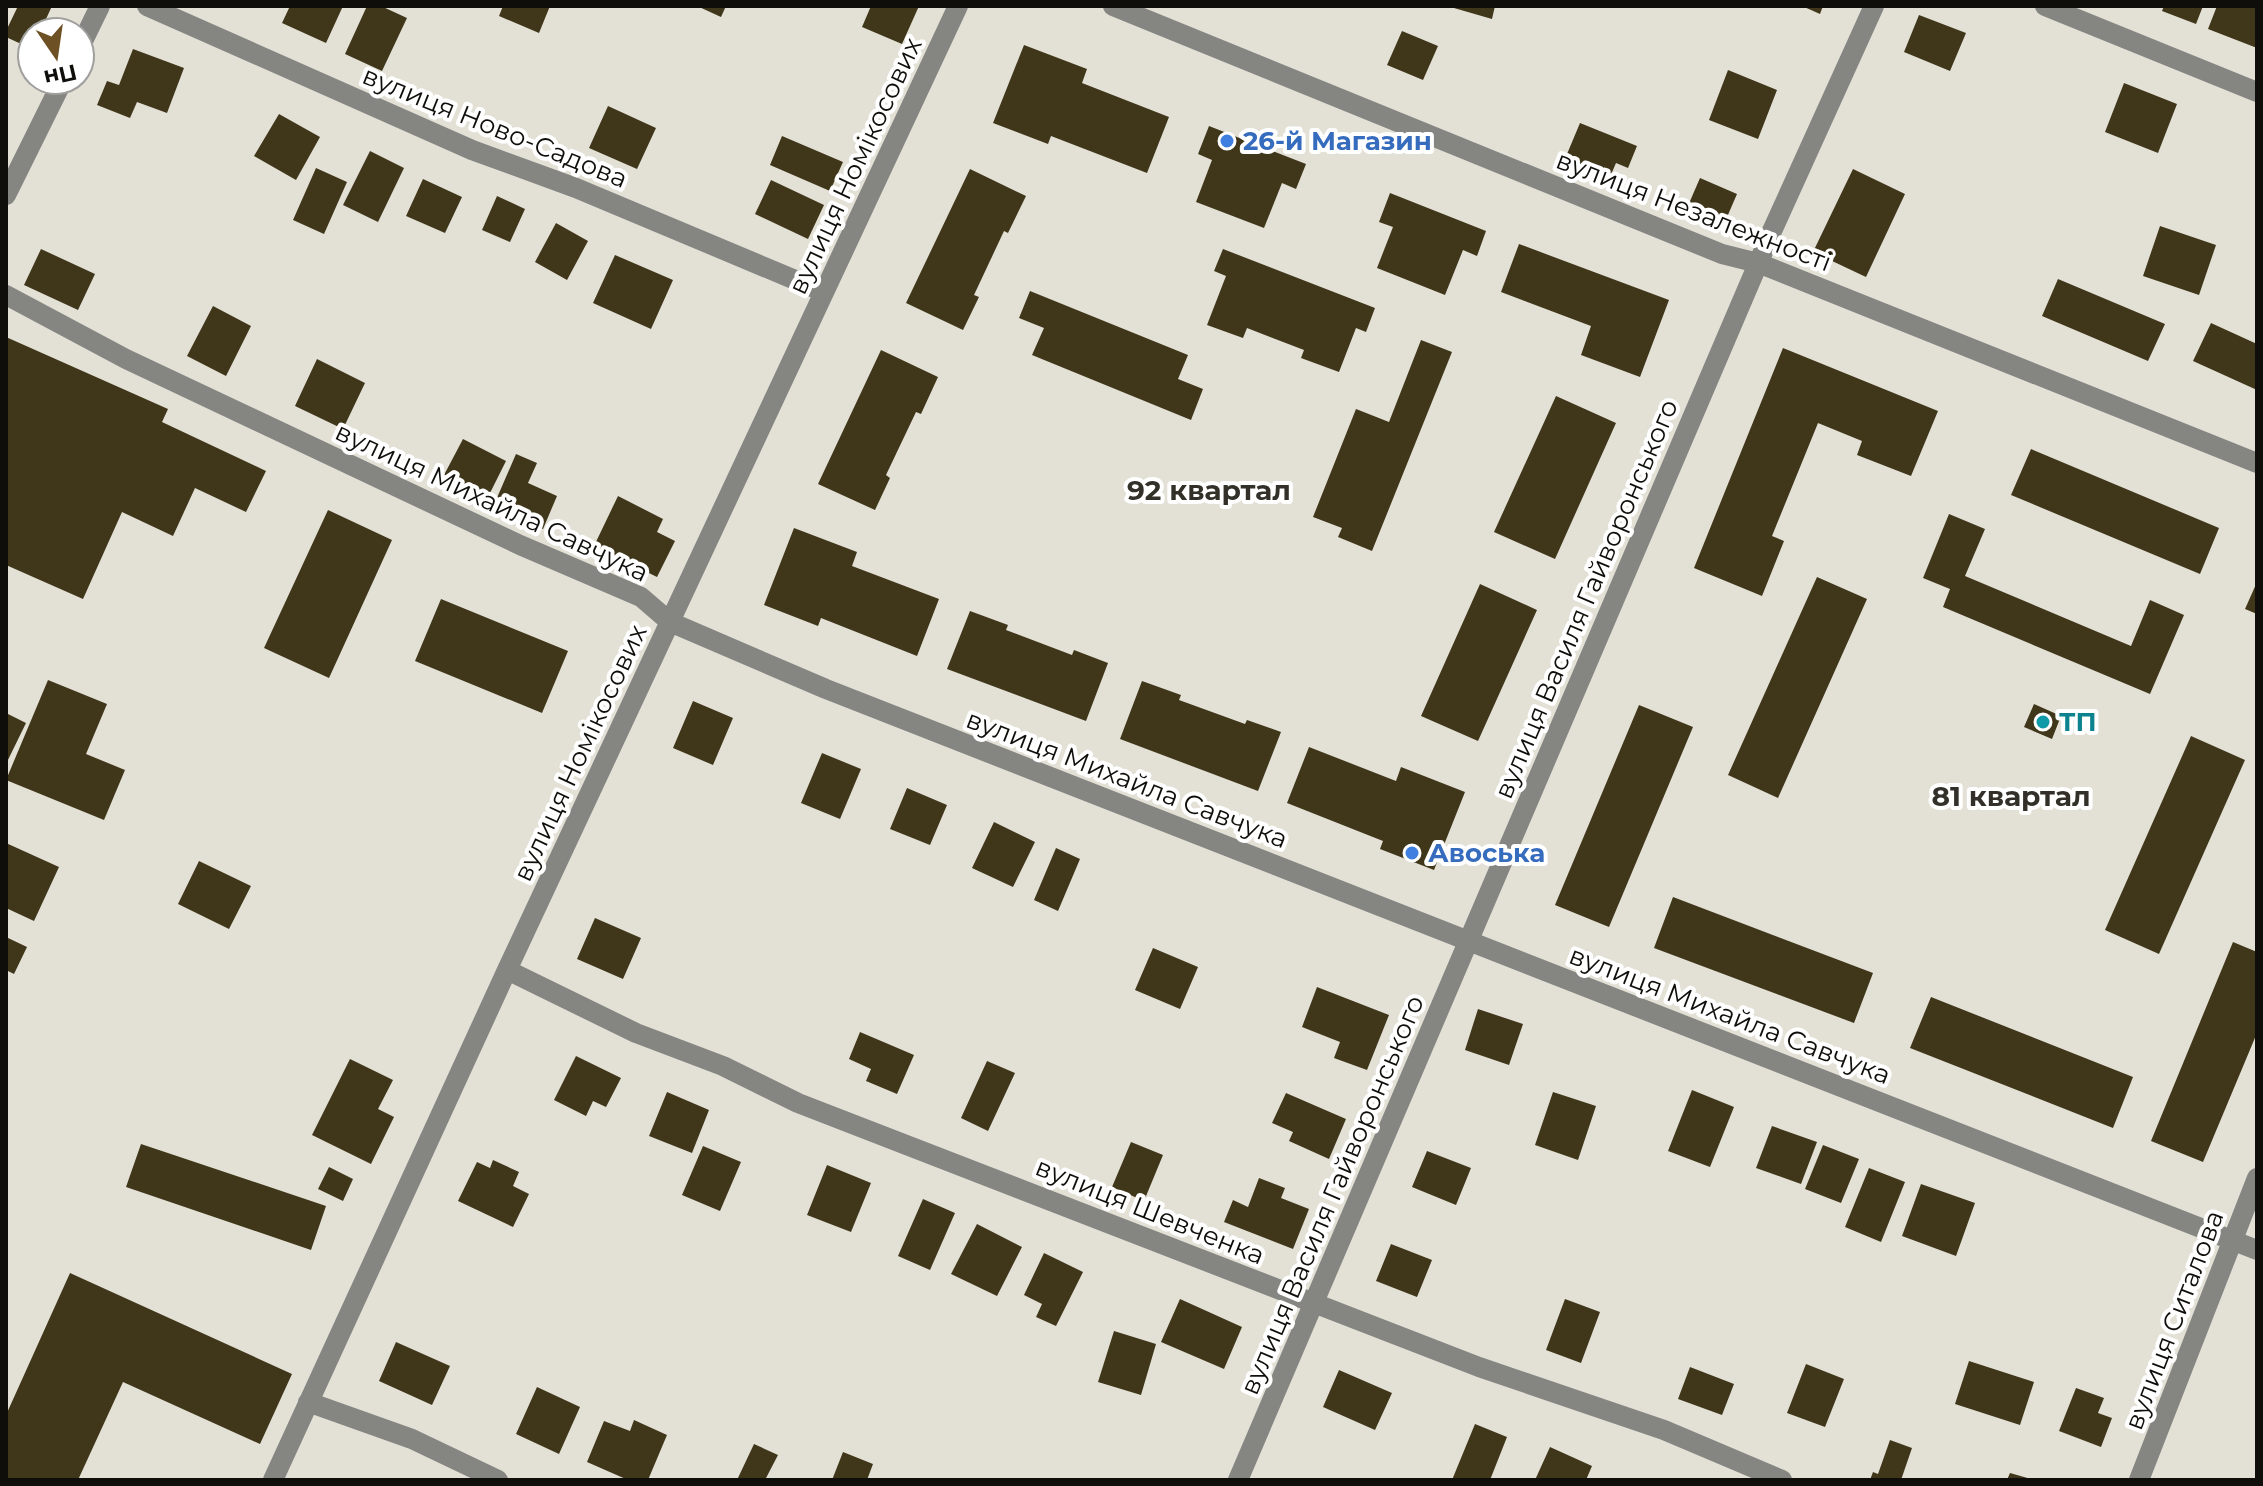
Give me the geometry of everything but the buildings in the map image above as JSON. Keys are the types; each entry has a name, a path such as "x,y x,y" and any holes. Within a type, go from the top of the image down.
{"street":[{"name":"вулиця Ново-Садова","path":"147,6 472,150 576,188 824,292"},
{"name":"вулиця Номікосових","path":"273,1480 507,970 958,6"},
{"name":"вулиця Незалежності","path":"1113,6 1707,248 1758,263 2257,463"},
{"name":"вулиця Василя Гайворонського","path":"1238,1480 1758,263 1874,6"},
{"path":"2045,6 2257,92"},
{"path":"6,195 55,96"},
{"name":"вулиця Михайла Савчука","path":"6,295 126,359 520,545 641,597 670,622 826,689 2257,1250"},
{"name":"вулиця Шевченка","path":"507,970 636,1033 723,1066 798,1103 1479,1367 1664,1430 1782,1480"},
{"name":"вулиця Ситалова","path":"2139,1480 2257,1178"},
{"path":"308,1402 412,1439 498,1480"}],"place":[{"name":"26-й Магазин","path":"1227,141"},
{"name":"ТП","path":"2043,722"},
{"name":"Авоська","path":"1412,853"}],"district":[{"name":"92 квартал","path":"1209,490"},
{"name":"81 квартал","path":"2011,796"}]}
